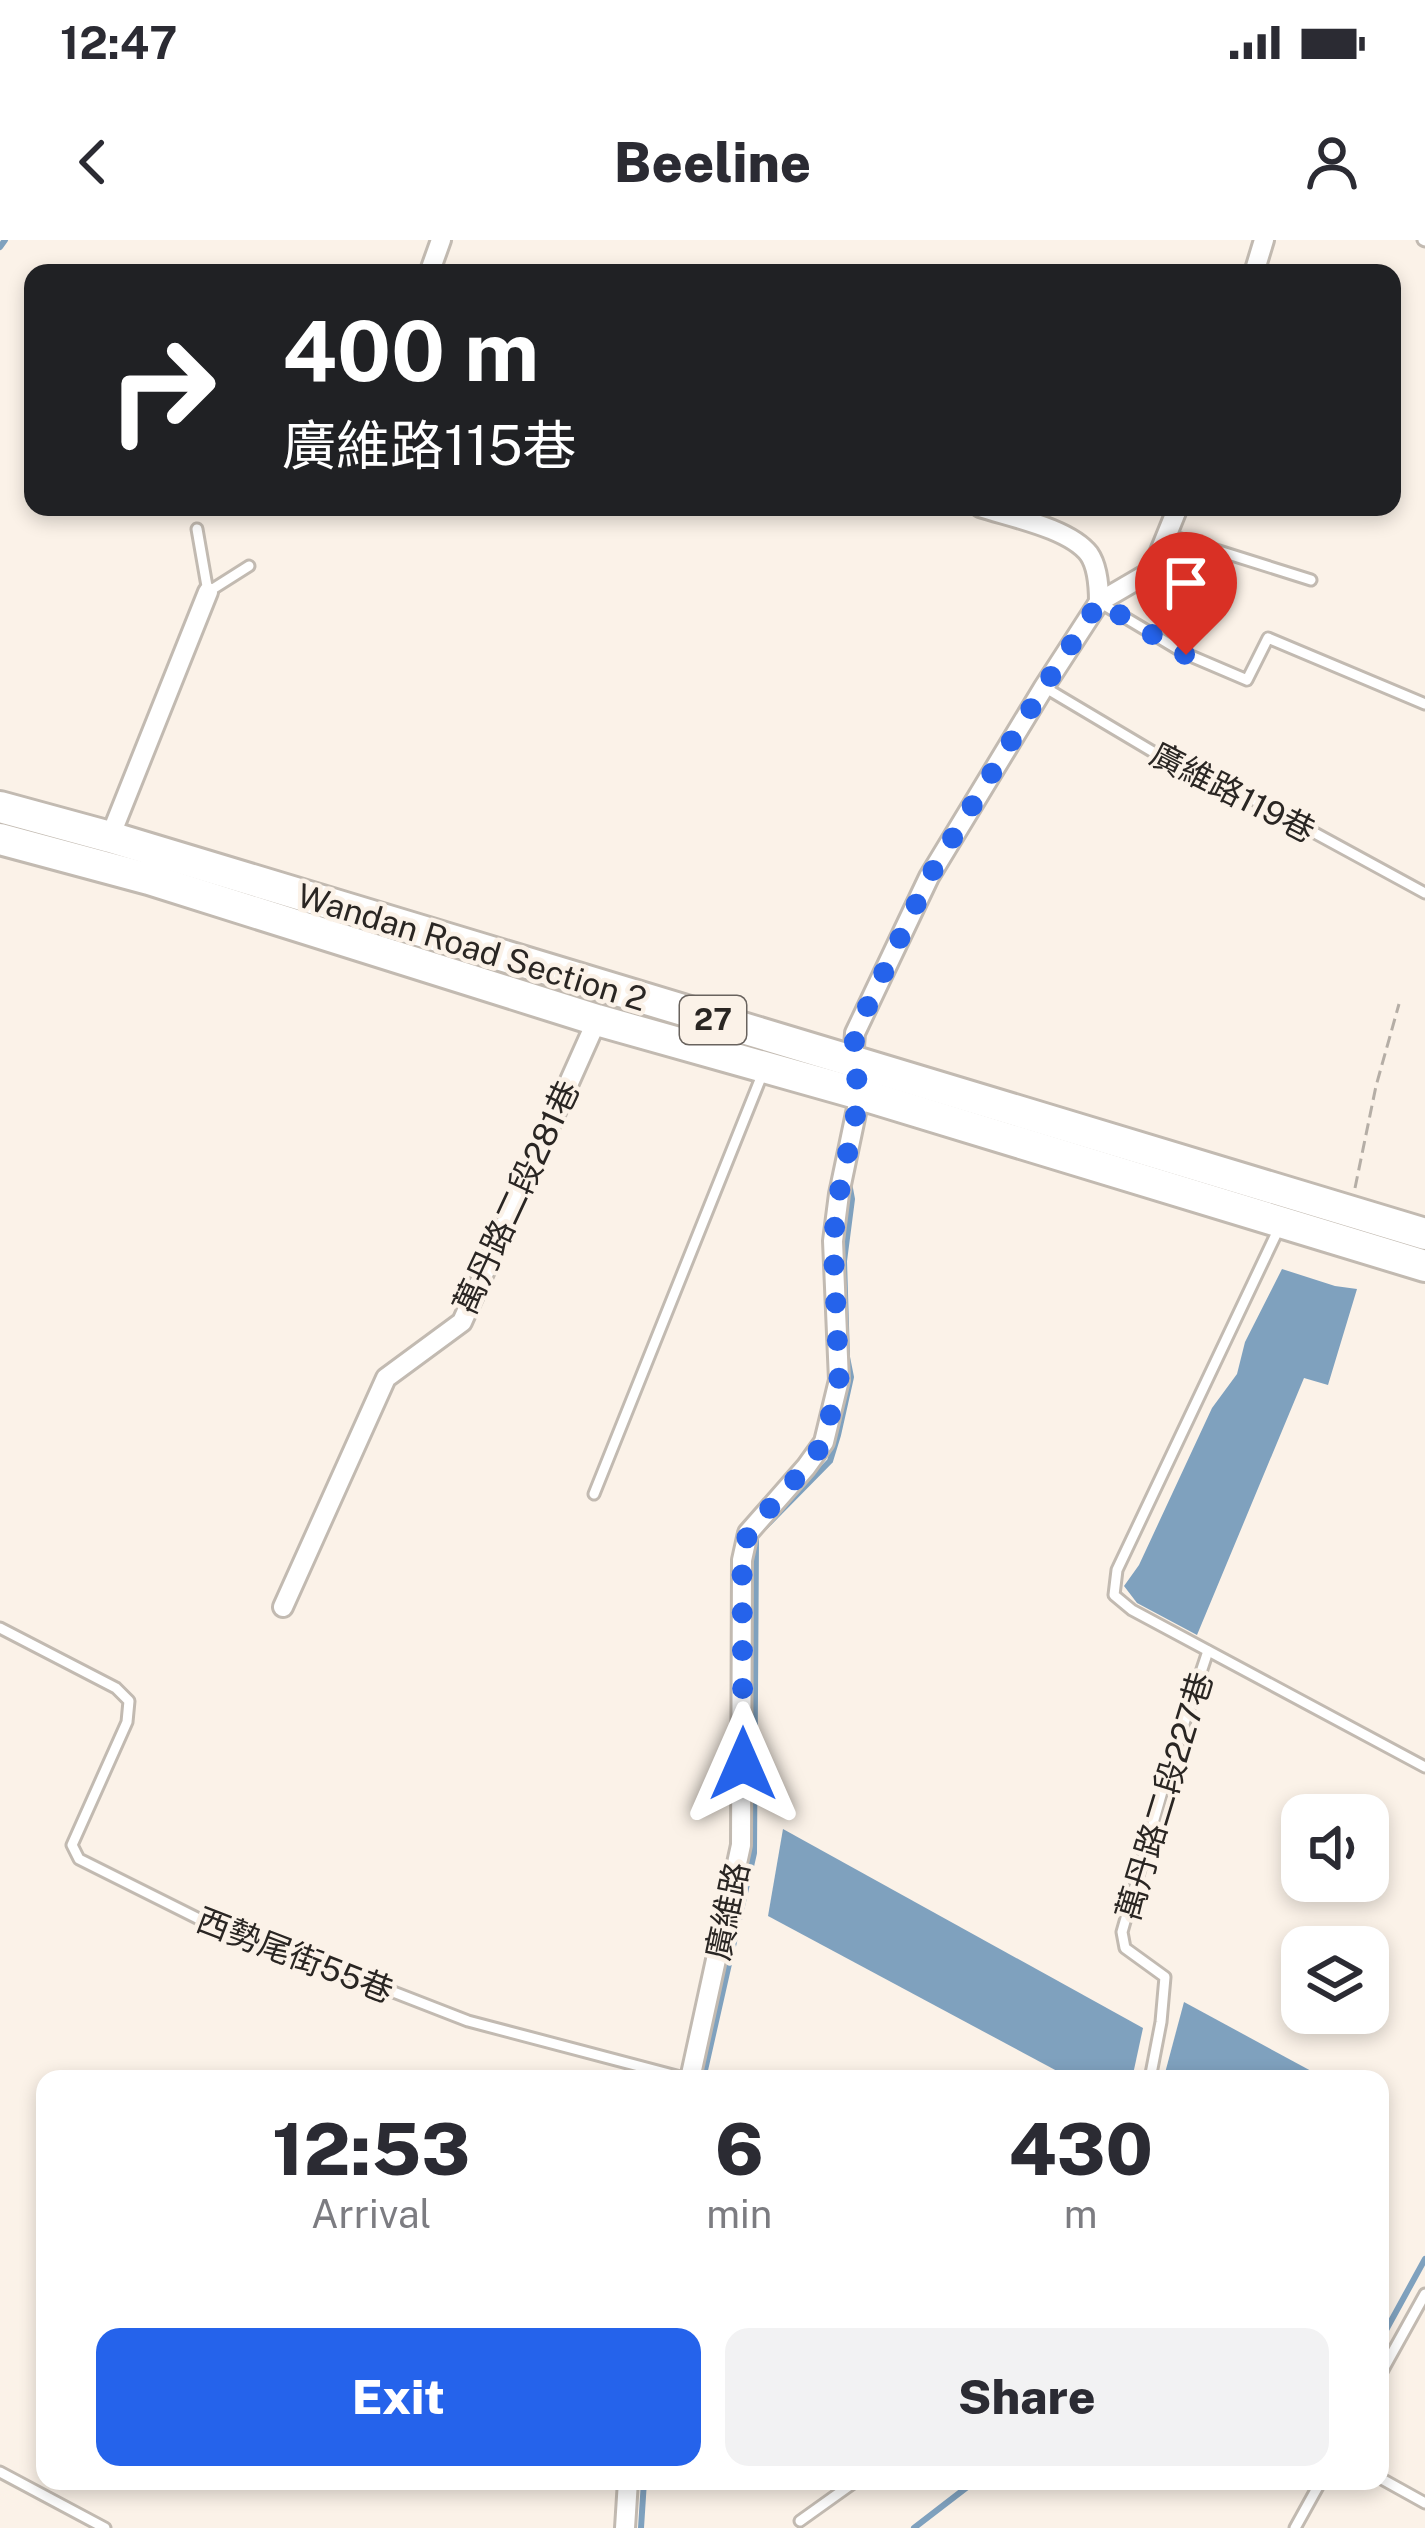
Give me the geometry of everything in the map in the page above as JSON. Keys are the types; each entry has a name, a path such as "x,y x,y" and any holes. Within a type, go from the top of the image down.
{"main road":[{"name":"Wandan Road Section 2","path":"0,807 105,851 172,886 597,1020 771,1053 853,1061 1425,1234"},
{"name":"Wandan Road Section 2","path":"0,839 105,851 771,1053 860,1094 1425,1266"}],"street":[{"path":"1007,516 1061,534 1088,554 1098,579 1099,602"},
{"name":"廣維路","path":"691,2070 741,1844 742,1560 748,1533 824,1442 839,1379 833,1240 860,1094 853,1061 855,1033 929,877 1044,687 1099,602 1152,571 1175,516"},
{"path":"105,851 208,592"},
{"name":"萬丹路二段281巷","path":"283,1607 386,1378 462,1322 597,1020"},
{"path":"625,2528 627,2490"}],"lane":[{"path":"196,529 208,592 249,566"},
{"path":"1168,536 1311,580"},
{"path":"1099,602 1186,655 1247,680 1268,638 1425,704"},
{"name":"廣維路119巷","path":"1044,687 1165,759 1247,796 1425,893"},
{"path":"594,1494 771,1053"},
{"name":"萬丹路二段227巷","path":"1152,2070 1165,1977 1125,1948 1122,1933 1208,1651 1132,1610 1114,1595 1117,1570 1281,1222"},
{"name":"西勢尾街55巷","path":"0,1628 116,1688 129,1701 127,1722 72,1845 79,1859 237,1938 468,2021 655,2070"},
{"path":"1208,1651 1425,1767"},
{"path":"1389,2359 1425,2294"},
{"path":"0,2472 105,2528"},
{"path":"1389,2483 1425,2503"},
{"path":"800,2521 843,2490"},
{"path":"1295,2528 1316,2490"}],"path":[{"path":"1350,1211 1399,1004"}],"water":[{"path":"1282,1269 1357,1289 1328,1385 1304,1378 1197,1635 1137,1603 1124,1586 1139,1565 1212,1408 1237,1374 1245,1342"},
{"path":"783,1829 1143,2028 1134,2070 1055,2070 768,1916"},
{"path":"1184,2002 1309,2070 1166,2070"}],"waterway":[{"path":"0,247 5,240"},
{"path":"765,1527 830,1461 838,1435 851,1377 844,1261 852,1199 849,1183"},
{"path":"705,2070 754,1853 756,1538"},
{"path":"1389,2325 1425,2259"},
{"path":"641,2528 643,2490"},
{"path":"914,2528 963,2490"}],"route":[{"path":"743,1764 742,1560 748,1533 824,1442 839,1379 833,1240 860,1094 853,1061 855,1033 929,877 1099,602 1186,655"}]}
